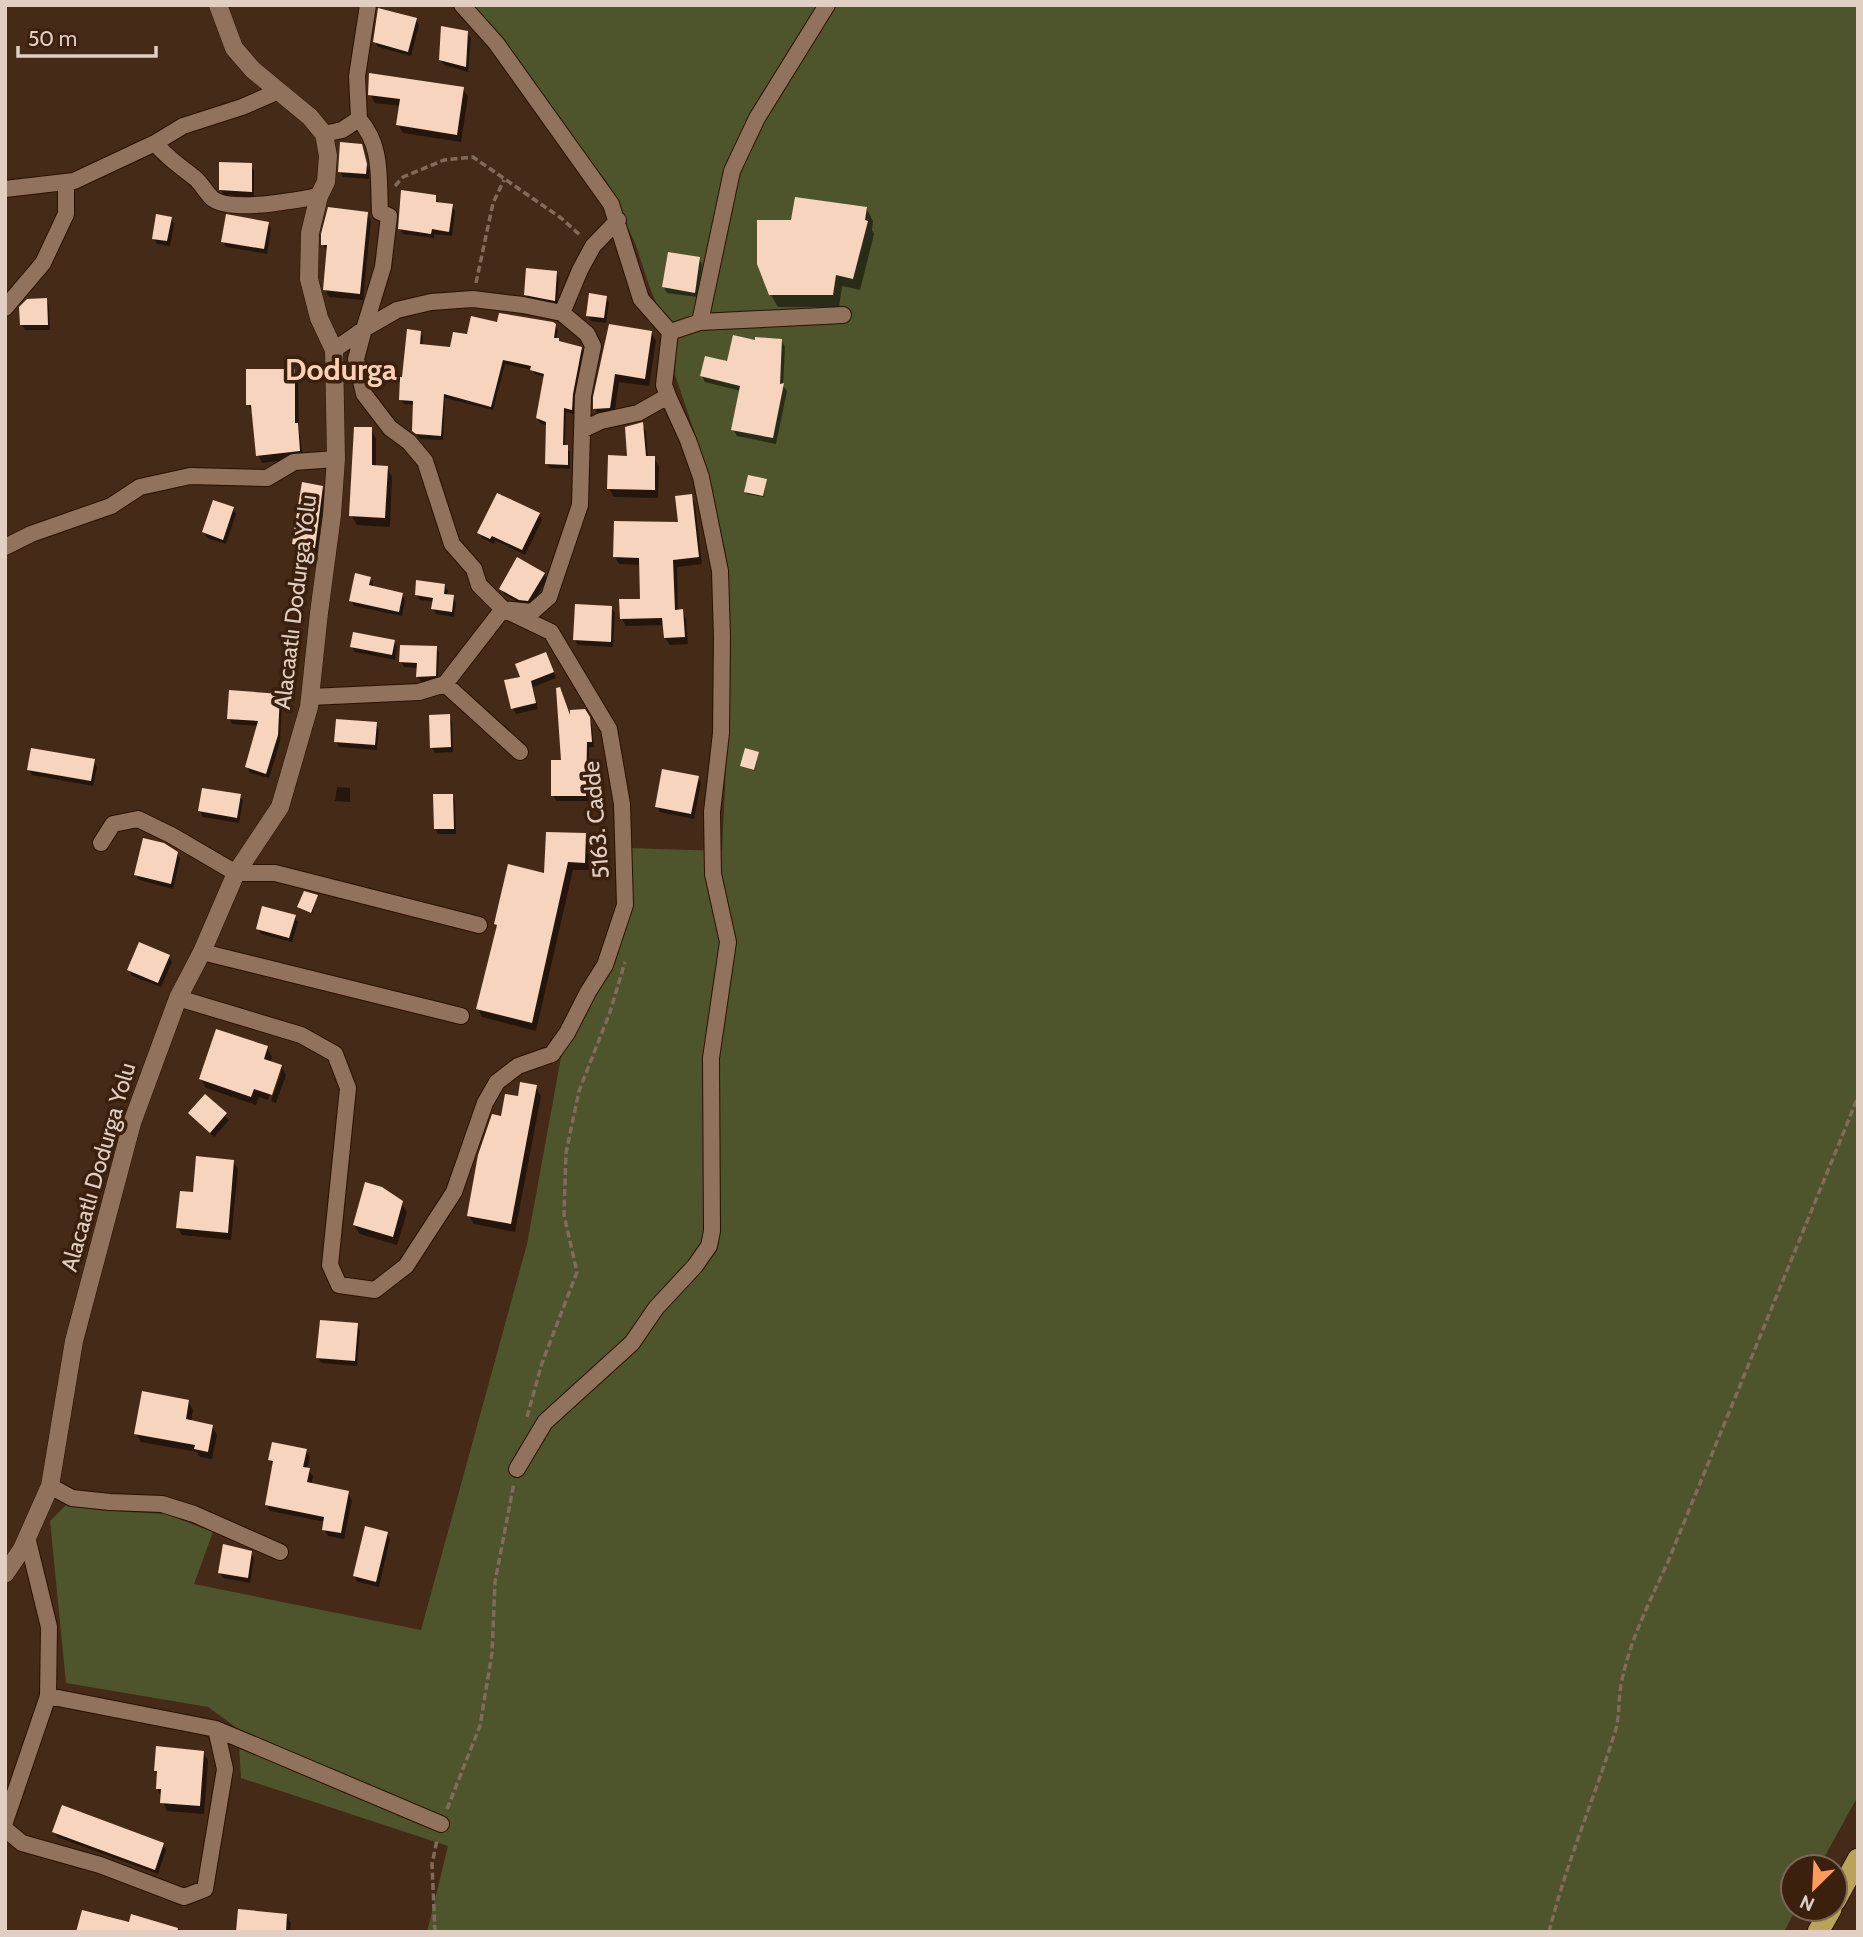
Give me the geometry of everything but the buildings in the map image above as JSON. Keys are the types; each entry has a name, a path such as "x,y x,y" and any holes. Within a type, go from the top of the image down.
{"highway":[{"path":"1849,1875 1858,1859"}],"street":[{"path":"218,5 234,48 253,70 310,117 324,134 342,130 359,119"},
{"path":"368,5 357,76 359,119 370,132 377,150 380,212"},
{"path":"462,5 496,43 611,204 641,299 670,332 664,385 701,477 720,571 721,733 712,812 713,874 728,942 711,1058 712,1231 709,1246 695,1266 656,1308 632,1343 545,1422 517,1469"},
{"path":"700,321 732,171 757,118 827,5"},
{"path":"5,189 74,181 155,143 183,126 242,107 279,91"},
{"name":"Alacaatlı Dodurga Yolu","path":"5,1574 27,1537 50,1486 74,1341 132,1122 178,998 202,952 236,873 280,807 309,707 336,459 334,350 320,318 309,279 310,233 319,196 326,182 328,156 324,134"},
{"path":"155,143 167,158 198,180 212,198 225,204 271,204 319,196"},
{"path":"5,308 43,263 66,214 66,183"},
{"name":"5163. Cadde","path":"178,998 301,1035 335,1054 348,1088 330,1265 340,1285 375,1290 406,1266 454,1192 485,1103 497,1082 518,1066 552,1054 566,1033 587,992 605,965 625,905 622,804 609,729 551,632 503,609 479,586 474,569 452,544 425,461 409,442 390,428 364,394 356,359 383,267 389,216 380,212"},
{"path":"562,313 593,246 618,220"},
{"path":"310,697 419,692 444,684 503,609 532,612 549,597 580,505 583,396 593,346 587,334 562,313 473,299 431,302 397,310 334,350"},
{"path":"670,332 700,321 843,315"},
{"path":"584,429 601,421 638,413 668,396"},
{"path":"5,547 31,534 111,506 140,486 190,476 267,478 294,462 336,459"},
{"path":"444,684 520,752"},
{"path":"101,843 113,824 138,819 236,873 275,873 479,925"},
{"path":"202,952 461,1016"},
{"path":"50,1486 72,1498 162,1504 213,1522 280,1552"},
{"path":"5,1822 48,1696 49,1627 27,1537"},
{"path":"48,1696 216,1728 441,1824"},
{"path":"5,1829 22,1843 100,1865 184,1897 205,1889 225,1769 216,1728"}],"path":[{"path":"380,212 389,192 404,177 444,160 473,158 561,218 593,246"},
{"path":"473,299 482,245 493,203 505,180"},
{"path":"1549,1932 1558,1895 1599,1784 1619,1719 1621,1685 1640,1622 1667,1564 1858,1097"}],"green space":[{"path":"464,5 1858,5 1858,1796 1827,1853 1779,1853 1779,1923 1789,1923 1784,1932 427,1932 448,1846 241,1778 238,1729 208,1707 66,1683 50,1521 67,1504 98,1510 166,1514 213,1532 194,1584 421,1630 527,1244 561,1057 617,954 629,848 722,851 727,745 728,592 709,475 675,375 676,349 651,291 635,243 607,182"}],"district":[{"name":"Dodurga","path":"341,370"}]}
